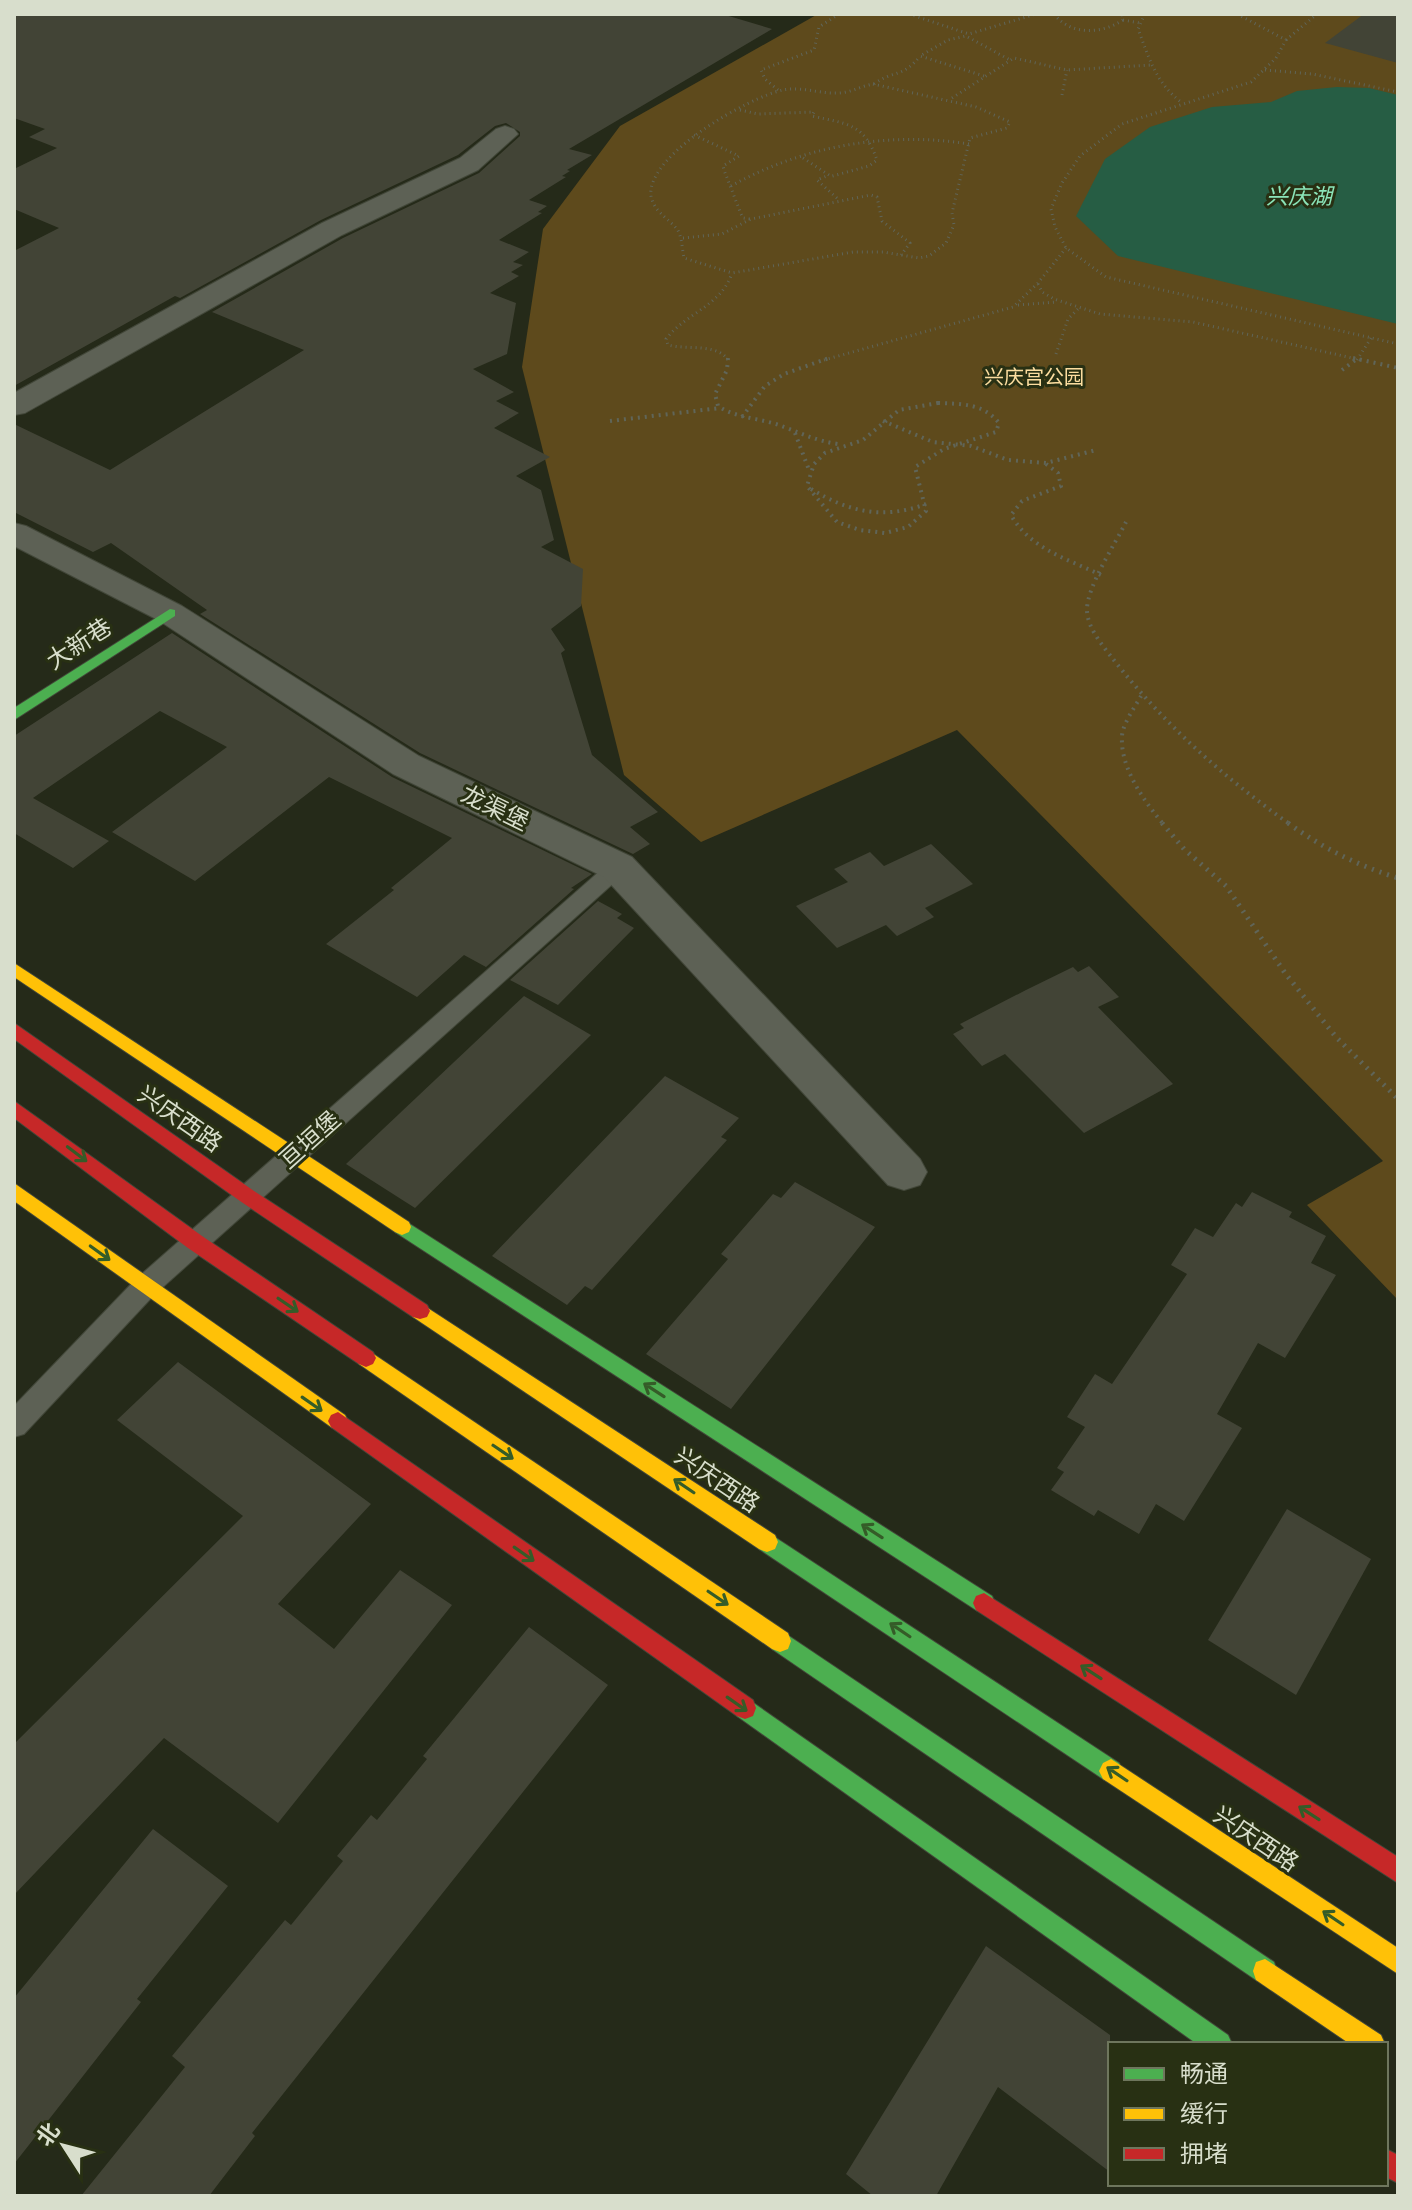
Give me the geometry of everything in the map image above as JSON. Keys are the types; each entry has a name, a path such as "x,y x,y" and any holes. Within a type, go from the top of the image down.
{"street":[{"path":"14,406 332,229 469,164 505,134"},
{"name":"龙渠堡","path":"14,533 170,613 406,765 618,867 904,1172"},
{"name":"大新巷","path":"14,715 170,613"},
{"path":"14,969 292,1156 1398,1871"},
{"name":"兴庆西路","path":"14,1030 247,1196 1398,1962"},
{"path":"14,1108 195,1242 1369,2042"},
{"path":"14,1191 145,1287 1216,2042"}],"lane":[{"name":"亘垣堡","path":"14,1425 145,1287 618,867"}],"path":[{"path":"778,90 765,79 761,70 814,50 815,31 826,18 839,14"},
{"path":"909,14 969,34 1010,60"},
{"path":"873,84 916,96 951,99 994,112 1010,122 1007,128 970,138 952,213 954,225 946,243 929,256 853,252 732,273 684,258 683,238 659,215 653,204 650,184 661,165 694,135 778,90 840,94 908,71 920,56 955,35 969,34 1036,14"},
{"path":"1054,14 1067,26 1088,30 1111,28 1123,20 1140,23"},
{"path":"1122,14 1123,20"},
{"path":"1145,14 1138,29 1155,78 1164,90 1182,102"},
{"path":"1237,14 1286,40"},
{"path":"1317,14 1286,40 1265,70 1251,82 1122,124 1080,156 1062,183 1051,209 1055,227 1066,248 1106,277 1398,344"},
{"path":"920,56 985,76"},
{"path":"951,99 1014,58 1067,70 1151,65"},
{"path":"1062,95 1067,70"},
{"path":"1265,70 1312,74 1398,92"},
{"path":"740,110 756,116 800,110 814,112 812,116 852,125 871,139 877,160 869,166 817,180 839,200"},
{"path":"694,135 739,156 722,168 738,212 743,218 751,219"},
{"path":"731,186 747,176 831,147 871,139 936,138 969,144"},
{"path":"802,157 829,177"},
{"path":"683,238 722,234 751,219 839,200 858,196 877,197 882,221 910,243 901,255"},
{"path":"1013,307 1038,283 1066,248"},
{"path":"721,408 715,394 727,370 728,357 713,349 679,350 668,345 666,339 686,318 724,295 732,273"},
{"path":"1038,283 1042,292 1100,314 1193,322 1398,368"},
{"path":"742,417 765,386 809,363 1029,302 1062,302"},
{"path":"1056,354 1068,319 1079,308"},
{"path":"1342,370 1357,360 1371,338"},
{"path":"610,421 721,408 742,417 783,426 829,444 861,441 896,410 911,404 980,407 995,415 999,423 996,432 928,454 915,467 926,511 908,527 885,533 860,530 837,522 807,486 809,471 795,433"},
{"path":"883,421 933,442 971,446 1008,460 1046,463 1096,450"},
{"path":"809,471 830,449 843,444"},
{"path":"1046,463 1058,473 1061,486 1022,501 1011,515 1017,529 1039,545 1101,575"},
{"path":"807,486 843,507 861,513 885,516 926,504"},
{"path":"1126,522 1091,593 1087,612 1096,636 1141,695 1211,765 1261,805 1323,848 1359,866 1398,878"},
{"path":"1141,695 1122,734 1127,769 1151,810 1184,849 1226,886 1285,973 1336,1037 1398,1099"}],"green space":[{"name":"兴庆宫公园","path":"818,14 1398,14 1398,1300 1307,1205 1383,1161 957,730 701,842 624,775 522,367 543,229 620,126"}],"water":[{"name":"兴庆湖","path":"1369,88 1398,95 1398,324 1118,256 1076,216 1105,159 1150,127 1212,107 1271,102 1297,91"}],"building":[{"path":"14,14 722,14 772,29 569,149 592,155 567,170 570,171 562,176 566,177 529,200 547,206 538,212 542,213 499,240 529,252 513,262 523,265 511,272 519,276 490,293 516,303 507,354 473,369 514,392 496,401 519,413 494,428 550,457 516,476 541,490 554,540 541,547 583,569 581,606 551,629 565,650 561,653 592,755 658,812 630,827 650,844 633,854 420,753 200,614 207,610 111,543 93,552 14,512 14,424 110,470 304,350 212,312 343,238 479,173 520,136 520,132 506,123 495,126 458,155 321,220 180,298 175,296 14,386 14,251 59,228 14,209 14,169 57,148 29,137 45,129 14,118"},
{"path":"1364,14 1398,14 1398,63 1325,43"},
{"path":"172,633 392,777 592,874 571,888 574,889 486,967 464,955 417,997 326,944 394,890 391,888 452,838 329,777 195,881 112,832 227,747 160,711 33,798 109,841 73,868 14,833 14,736"},
{"path":"931,844 973,884 925,908 934,917 897,936 886,925 837,948 796,906 848,882 834,869 870,852 884,866"},
{"path":"598,901 622,914 617,918 634,928 558,1005 510,980"},
{"path":"1089,966 1119,997 1098,1007 1173,1084 1084,1133 1005,1054 982,1066 953,1034 964,1028 960,1024 1026,990 1073,967 1078,972"},
{"path":"524,996 591,1035 415,1208 346,1164"},
{"path":"665,1076 739,1118 721,1137 727,1140 592,1290 585,1286 567,1305 492,1256"},
{"path":"795,1182 875,1227 731,1409 646,1354 728,1259 721,1254 773,1194 781,1198"},
{"path":"1252,1192 1292,1212 1289,1217 1326,1236 1311,1263 1336,1275 1285,1358 1258,1343 1217,1414 1242,1428 1184,1521 1156,1504 1139,1534 1098,1510 1094,1516 1051,1490 1064,1472 1057,1468 1085,1427 1067,1417 1095,1374 1112,1384 1187,1274 1171,1265 1195,1228 1213,1237 1236,1203 1242,1207"},
{"path":"178,1362 371,1504 278,1604 334,1649 400,1570 452,1605 278,1823 164,1738 14,1895 14,1744 243,1516 117,1420"},
{"path":"1287,1509 1371,1559 1296,1695 1208,1640"},
{"path":"529,1627 608,1685 252,2133 255,2136 209,2196 81,2196 185,2067 172,2056 285,1920 291,1925 343,1861 337,1856 371,1815 377,1820 427,1759 423,1756"},
{"path":"153,1829 228,1886 137,1999 141,2002 14,2164 14,1998"},
{"path":"986,1946 1110,2035 1108,2170 998,2087 936,2196 873,2196 846,2174"}],"traffic: fast":[{"path":"14,715 170,613"},
{"path":"402,1227 984,1603"},
{"path":"767,1542 1111,1771"},
{"path":"780,1641 1265,1971"},
{"path":"745,1708 1216,2042"}],"traffic: slow":[{"path":"14,969 402,1227"},
{"path":"14,1191 338,1421"},
{"path":"420,1311 767,1542"},
{"path":"366,1358 780,1641"},
{"path":"1111,1771 1398,1962"},
{"path":"1265,1971 1369,2042"}],"traffic: jam":[{"path":"14,1030 247,1196 420,1311"},
{"path":"14,1108 195,1242 366,1358"},
{"path":"338,1421 745,1708"},
{"path":"984,1603 1398,1871"},
{"path":"1388,2163 1398,2170"}]}
